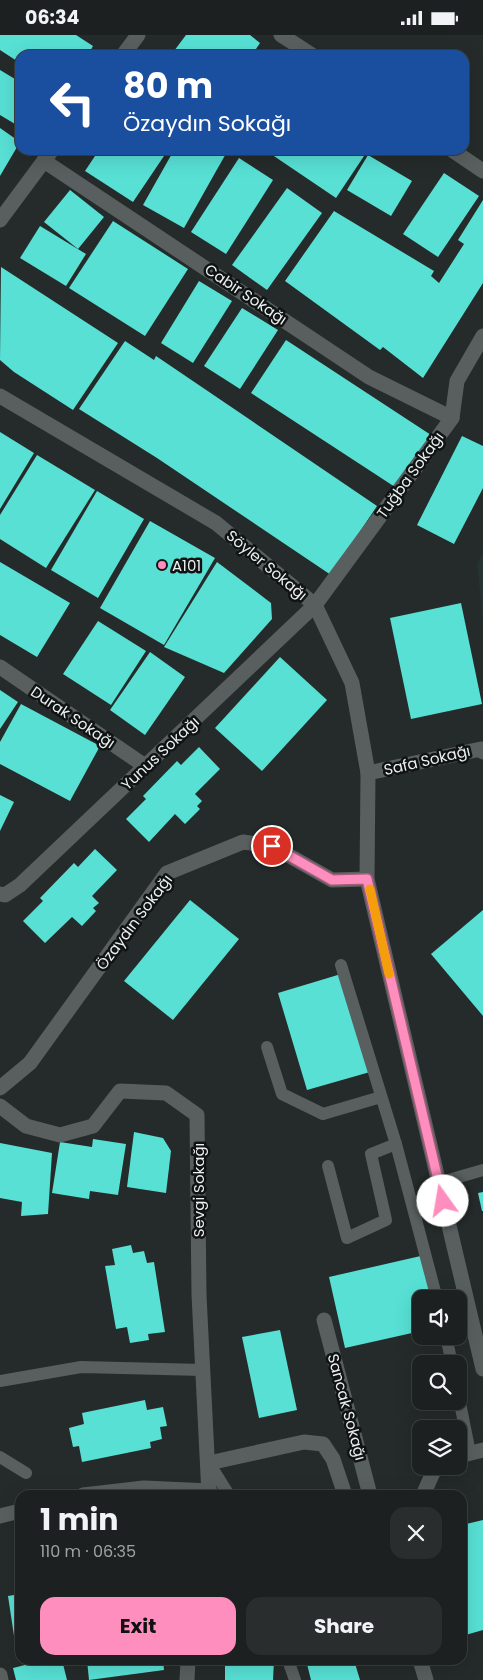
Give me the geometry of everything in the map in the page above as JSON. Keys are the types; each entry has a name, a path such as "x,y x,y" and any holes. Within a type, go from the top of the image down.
{"street":[{"path":"127,50 138,35"},
{"path":"281,35 304,50"},
{"path":"459,155 483,171"},
{"path":"0,220 48,156"},
{"name":"Cabir Sokağı","path":"48,156 369,377 452,418"},
{"name":"Tuğba Sokağı","path":"315,605 452,418 457,381 483,336"},
{"name":"Söyler Sokağı","path":"0,396 216,523 315,605 352,683 368,773 367,879"},
{"name":"Yunus Sokağı","path":"0,894 5,895 20,885 315,605"},
{"name":"Durak Sokağı","path":"0,667 146,766"},
{"name":"Safa Sokağı","path":"368,773 481,749 483,752"},
{"name":"Özaydın Sokağı","path":"0,1088 30,1063 167,873 243,842 272,846 332,880 367,879"},
{"path":"367,879 482,1361"},
{"name":"Sevgi Sokağı","path":"0,1106 26,1126 60,1135 94,1126 120,1091 166,1093 197,1115 199,1295 210,1490"},
{"name":"Sancak Sokağı","path":"324,1320 369,1490"},
{"name":"Sancak Sokağı","path":"209,1463 304,1442 323,1444 333,1459 343,1490"},
{"path":"425,1490 432,1475"},
{"path":"127,1490 144,1488 170,1490"},
{"path":"0,1516 15,1512"},
{"path":"187,1680 188,1665"},
{"path":"422,1665 426,1680"},
{"path":"0,1675 1,1680"}],"lane":[{"path":"341,965 396,1144 436,1290"},
{"path":"267,1047 282,1094 323,1114 381,1097"},
{"path":"328,1166 347,1238 386,1220 371,1154 396,1144"},
{"path":"438,1183 483,1170"},
{"path":"0,1381 81,1367 203,1370"},
{"path":"462,1410 471,1453"},
{"path":"0,1457 26,1473"},
{"path":"209,1463 226,1490"},
{"path":"290,1665 295,1680"}],"shaded area":[{"path":"483,554 483,619 477,564"}],"building":[{"path":"0,35 76,35 93,46 91,50 15,50 15,60 0,50"},
{"path":"186,35 250,35 260,43 255,50 175,50"},
{"path":"0,70 15,79 15,124 0,115"},
{"path":"0,128 15,138 15,150 0,176"},
{"path":"96,155 165,155 133,202 85,171"},
{"path":"171,155 225,155 184,228 143,205"},
{"path":"272,155 365,155 336,198"},
{"path":"368,155 412,181 391,216 347,190"},
{"path":"239,158 273,180 226,254 191,232"},
{"path":"444,173 479,196 438,257 403,234"},
{"path":"287,188 322,213 267,290 232,265"},
{"path":"70,190 104,217 78,249 44,222"},
{"path":"483,200 483,283 423,378 383,347 380,350 285,281 334,211 434,271 431,276 439,283 464,244 458,240"},
{"path":"113,221 188,269 145,336 69,288"},
{"path":"40,226 86,254 66,286 20,258"},
{"path":"1,267 118,343 73,410 14,372 0,360"},
{"path":"199,281 232,301 193,363 161,343"},
{"path":"242,308 278,330 240,389 204,366"},
{"path":"286,340 431,435 395,487 251,393"},
{"path":"125,341 154,360 156,356 377,506 331,575 157,458 79,409"},
{"path":"0,432 34,453 0,509"},
{"path":"462,436 483,446 483,488 454,544 417,525"},
{"path":"37,455 95,490 46,568 0,539 0,515"},
{"path":"97,491 144,519 98,598 51,570"},
{"path":"150,521 215,558 164,645 100,608"},
{"path":"0,562 70,603 37,657 0,635"},
{"path":"217,562 271,603 272,619 224,673 164,647"},
{"path":"461,603 482,704 411,719 390,618"},
{"path":"98,621 146,651 111,705 63,674"},
{"path":"150,652 185,677 145,735 110,710"},
{"path":"280,657 327,700 262,771 215,728"},
{"path":"0,690 18,702 0,729"},
{"path":"21,704 100,746 70,801 0,764 0,742"},
{"path":"199,747 220,769 195,794 202,801 197,806 200,809 185,824 175,814 149,842 126,819 146,799 143,796 177,761 181,765"},
{"path":"0,795 14,802 0,831"},
{"path":"95,849 117,870 92,896 99,903 93,908 96,911 82,926 72,917 45,943 23,921 43,901 40,898 74,863 78,867"},
{"path":"190,900 239,939 173,1020 124,981"},
{"path":"483,910 483,1016 431,954"},
{"path":"341,974 370,1072 307,1090 278,993"},
{"path":"134,1132 163,1138 171,1151 166,1193 127,1187"},
{"path":"93,1139 126,1144 118,1195 90,1191 89,1199 52,1193 60,1142 92,1147"},
{"path":"0,1143 52,1153 48,1214 21,1216 22,1202 0,1198"},
{"path":"483,1192 483,1211 482,1211 478,1193"},
{"path":"131,1245 133,1253 144,1251 147,1263 154,1262 165,1332 148,1334 149,1340 130,1343 127,1327 116,1329 105,1266 115,1265 112,1249"},
{"path":"425,1255 433,1290 412,1290 412,1333 345,1348 329,1277"},
{"path":"280,1330 297,1410 259,1418 242,1337"},
{"path":"145,1400 147,1410 163,1407 167,1426 160,1427 162,1439 150,1442 151,1448 82,1462 79,1446 73,1447 69,1428 84,1424 82,1413"},
{"path":"483,1520 483,1630 467,1635 467,1524"},
{"path":"15,1595 15,1642 8,1596"},
{"path":"25,1665 63,1665 67,1680 16,1680 13,1668"},
{"path":"88,1665 164,1665 164,1670 89,1680"},
{"path":"225,1665 274,1665 273,1680 225,1680"},
{"path":"307,1665 356,1665 360,1680 311,1680"}],"slow traffic":[{"path":"370,889 389,974"}],"place":[{"name":"A101","path":"162,565"}],"route":[{"path":"272,846 332,880 367,879 443,1201"}]}
